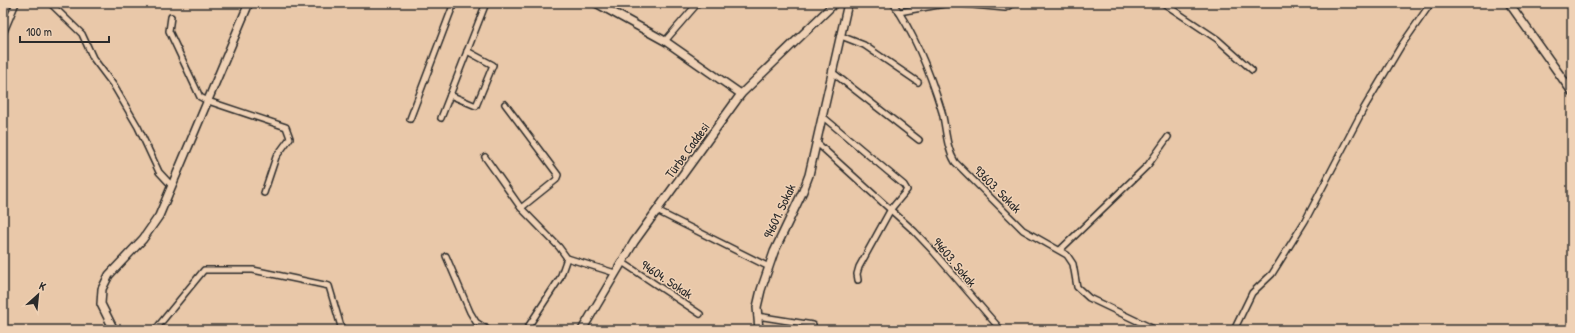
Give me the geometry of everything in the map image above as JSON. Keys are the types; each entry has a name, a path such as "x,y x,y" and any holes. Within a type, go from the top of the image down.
{"street":[{"path":"3,34 16,3"},
{"path":"50,3 82,34 93,58 114,86 138,127 159,172 172,186"},
{"path":"114,330 100,304 102,289 109,275 143,239 159,216 249,3"},
{"path":"410,119 454,3"},
{"path":"441,118 486,3"},
{"path":"596,3 665,42 742,94"},
{"path":"665,42 698,3"},
{"name":"Türbe Caddesi","path":"582,330 615,273 657,210 742,94 835,3"},
{"name":"94601. Sokak","path":"759,330 757,316 758,300 768,266 806,182 848,3"},
{"name":"93603. Sokak","path":"893,3 924,62 941,111 950,150 955,162 1023,230 1067,254 1071,259 1075,282 1081,291 1089,298 1156,330"},
{"path":"899,12 951,3 1005,8 1014,3"},
{"path":"1163,3 1217,39 1252,70"},
{"path":"1234,330 1252,293 1272,274 1305,221 1364,108 1401,46 1431,3"},
{"path":"1509,3 1572,92"},
{"path":"172,17 169,31 200,97 286,127 290,138 276,157 264,193"},
{"path":"840,36 864,45 918,82"},
{"path":"450,95 476,106 493,65 467,51"},
{"path":"832,72 919,140"},
{"path":"505,104 558,175 556,180 521,208"},
{"path":"822,116 906,188 906,192 891,210 858,270 858,280"},
{"path":"1060,250 1148,165 1168,137"},
{"name":"94603. Sokak","path":"816,142 891,210 932,250 1000,330"},
{"path":"485,157 521,208 559,247 567,258 615,273"},
{"path":"657,210 768,266"},
{"path":"446,256 470,312 476,322 488,330"},
{"path":"526,330 560,278 567,258"},
{"name":"94604. Sokak","path":"622,262 700,314"},
{"path":"154,330 204,270 253,270 329,286 342,330"},
{"path":"757,316 813,325"}]}
